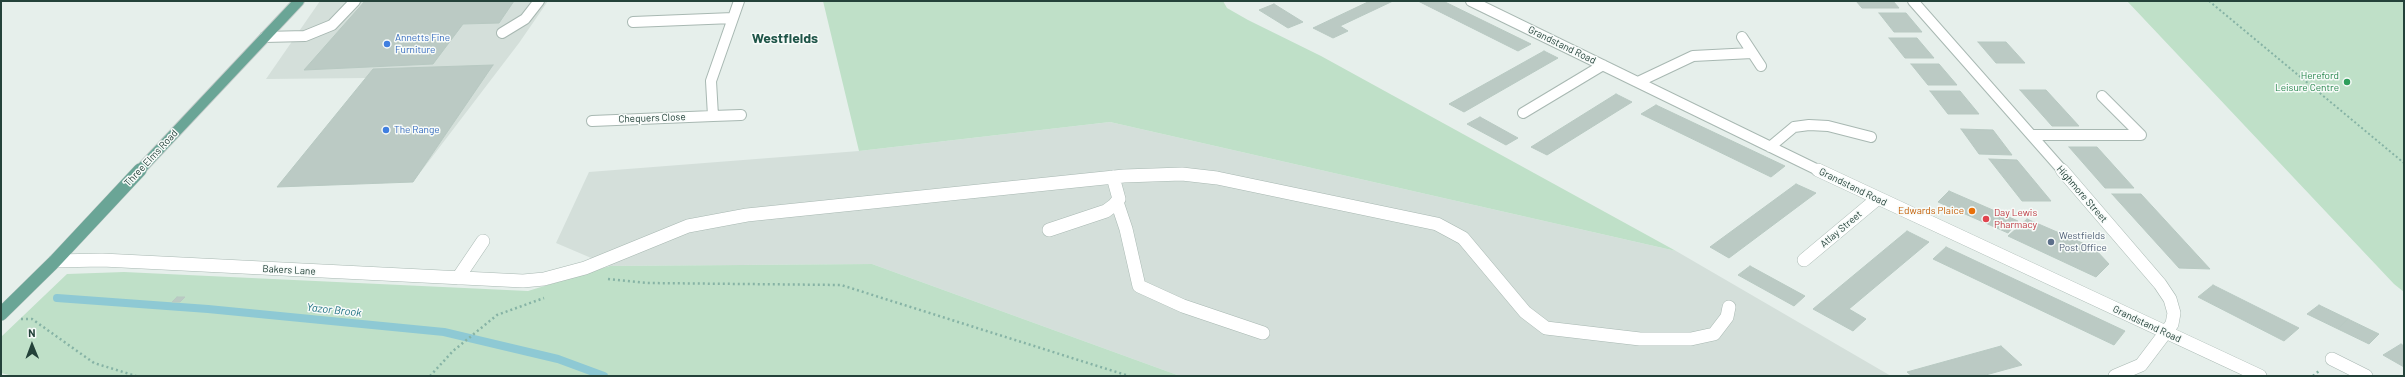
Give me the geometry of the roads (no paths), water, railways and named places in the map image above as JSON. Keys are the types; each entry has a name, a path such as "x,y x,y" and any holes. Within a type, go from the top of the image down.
{"main road":[{"name":"Three Elms Road","path":"1,314 55,261 299,1"}],"street":[{"path":"265,37 305,36 332,25 355,1"},
{"path":"502,32 525,19 538,1"},
{"path":"713,116 711,82 739,1"},
{"name":"Grandstand Road","path":"1471,1 1877,199 2260,376"},
{"name":"Highmore Street","path":"1914,1 2032,135 2160,284 2170,299 2174,314 2172,324 2141,365 2115,376"},
{"path":"633,22 733,18"},
{"path":"1742,37 1761,66"},
{"path":"1638,82 1693,56 1752,53"},
{"path":"1523,113 1603,65"},
{"path":"2032,135 2141,135 2102,96"},
{"name":"Chequers Close","path":"592,121 741,115"},
{"path":"1770,147 1794,127 1809,124 1828,126 1871,137"},
{"name":"Bakers Lane","path":"55,261 102,260 523,281 544,279 597,264 688,226 747,216 1113,177 1182,174 1217,178 1392,213 1437,224 1463,238 1525,312 1546,328 1578,333 1640,339 1691,339 1714,334 1727,316 1729,307"},
{"path":"1113,177 1119,199 1117,202 1126,229 1140,286 1149,292 1184,306 1263,332"},
{"name":"Atlay Street","path":"1804,260 1877,199"},
{"path":"1049,230 1106,211 1117,202"},
{"path":"458,278 483,241"},
{"path":"2332,359 2366,376"}],"waterway":[{"name":"Yazor Brook","path":"57,298 208,309 444,332 558,359 604,376"}],"place":[{"name":"Annetts Fine Furniture","path":"387,44"},
{"name":"Hereford Leisure Centre","path":"2347,82"},
{"name":"The Range","path":"386,130"},
{"name":"Edwards Plaice","path":"1972,211"},
{"name":"Day Lewis Pharmacy","path":"1986,219"},
{"name":"Westfields Post Office","path":"2051,242"}],"district":[{"name":"Westfields","path":"785,38"}]}
